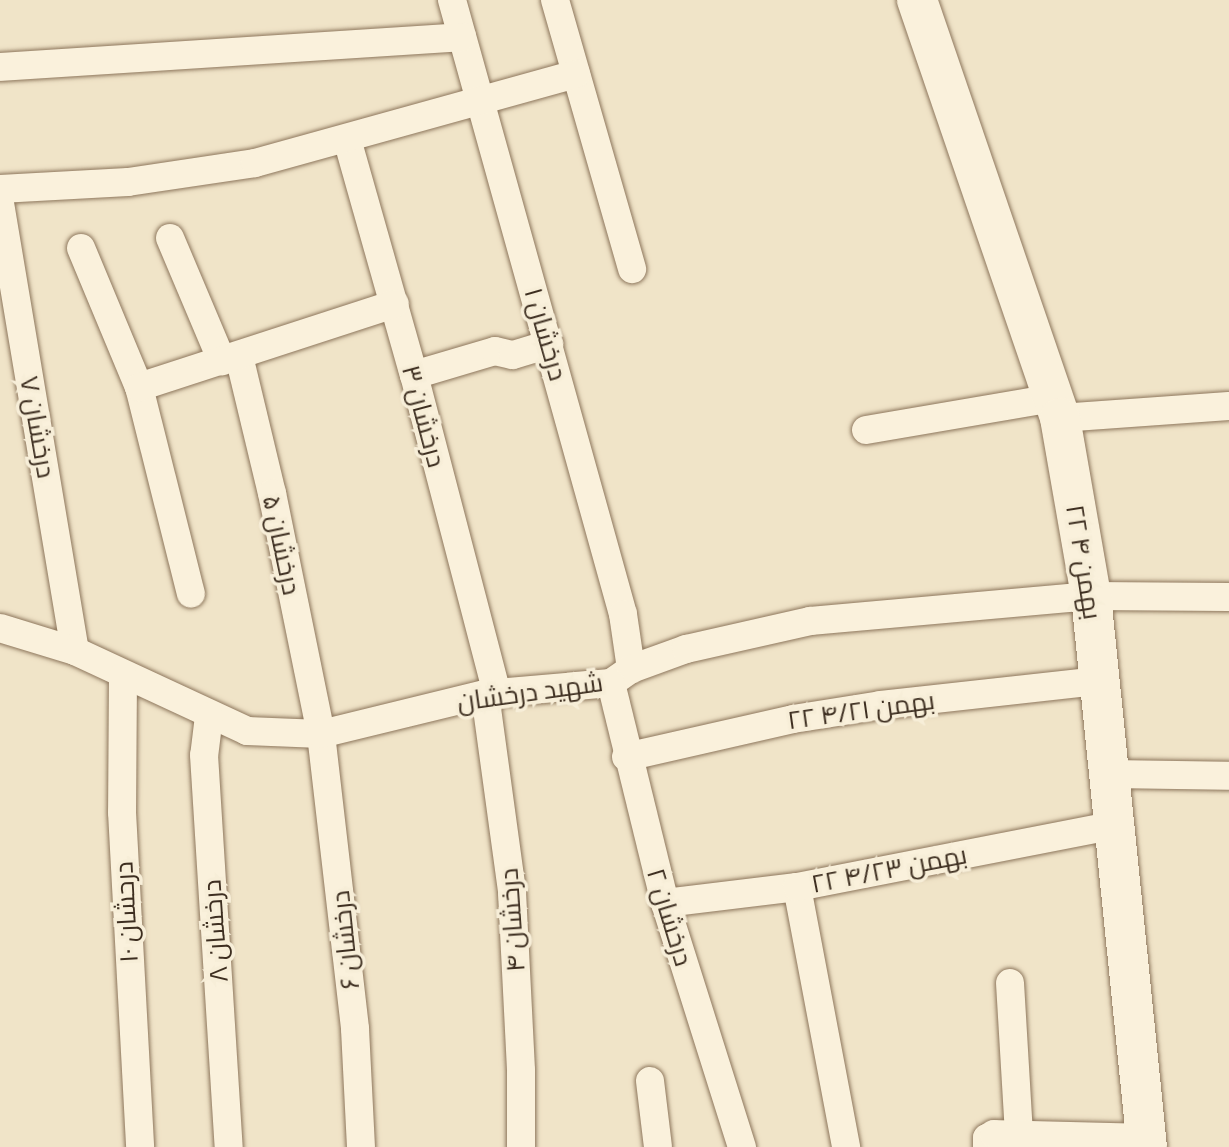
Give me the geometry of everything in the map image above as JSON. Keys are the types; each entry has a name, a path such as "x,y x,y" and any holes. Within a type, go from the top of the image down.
{"street":[{"name":"درخشان ۱","path":"452,0 623,614 621,676"},
{"path":"555,0 632,269"},
{"name":"۲۲ بهمن ۴","path":"917,0 1057,408 1091,596 1112,826 1147,1143"},
{"path":"0,67 462,37"},
{"path":"0,189 128,182 255,163 576,74"},
{"name":"درخشان ۳","path":"347,139 414,375 491,694"},
{"name":"درخشان ۷","path":"0,203 75,651"},
{"name":"درخشان ۵","path":"170,238 230,359 272,493 321,734"},
{"path":"81,248 139,387 191,594"},
{"path":"139,387 395,304"},
{"path":"414,375 495,351 513,355 549,344"},
{"path":"866,430 1057,408 1229,406"},
{"name":"شهید درخشان","path":"0,628 75,651 123,676 247,731 321,734 491,694 621,676 686,649 810,621 1091,596 1229,597"},
{"name":"درحشان ۱۰","path":"123,676 122,812 140,1147"},
{"name":"درخشان ۲","path":"621,676 626,757 665,903 742,1147"},
{"name":"۲۲ بهمن ۴/۲۱","path":"626,757 823,714 1099,681"},
{"name":"درخشان ۴","path":"491,694 512,892 521,1071 521,1147"},
{"name":"درخشان ۸","path":"209,716 204,755 229,1147"},
{"name":"درخشان ۶","path":"321,734 355,1029 361,1147"},
{"path":"1108,774 1229,776"},
{"name":"۲۲ بهمن ۴/۲۳","path":"665,903 797,887 1112,826"},
{"path":"797,887 846,1147"},
{"path":"1010,983 1019,1134"},
{"path":"650,1081 658,1147"},
{"path":"988,1141 1019,1134 1147,1143"}]}
